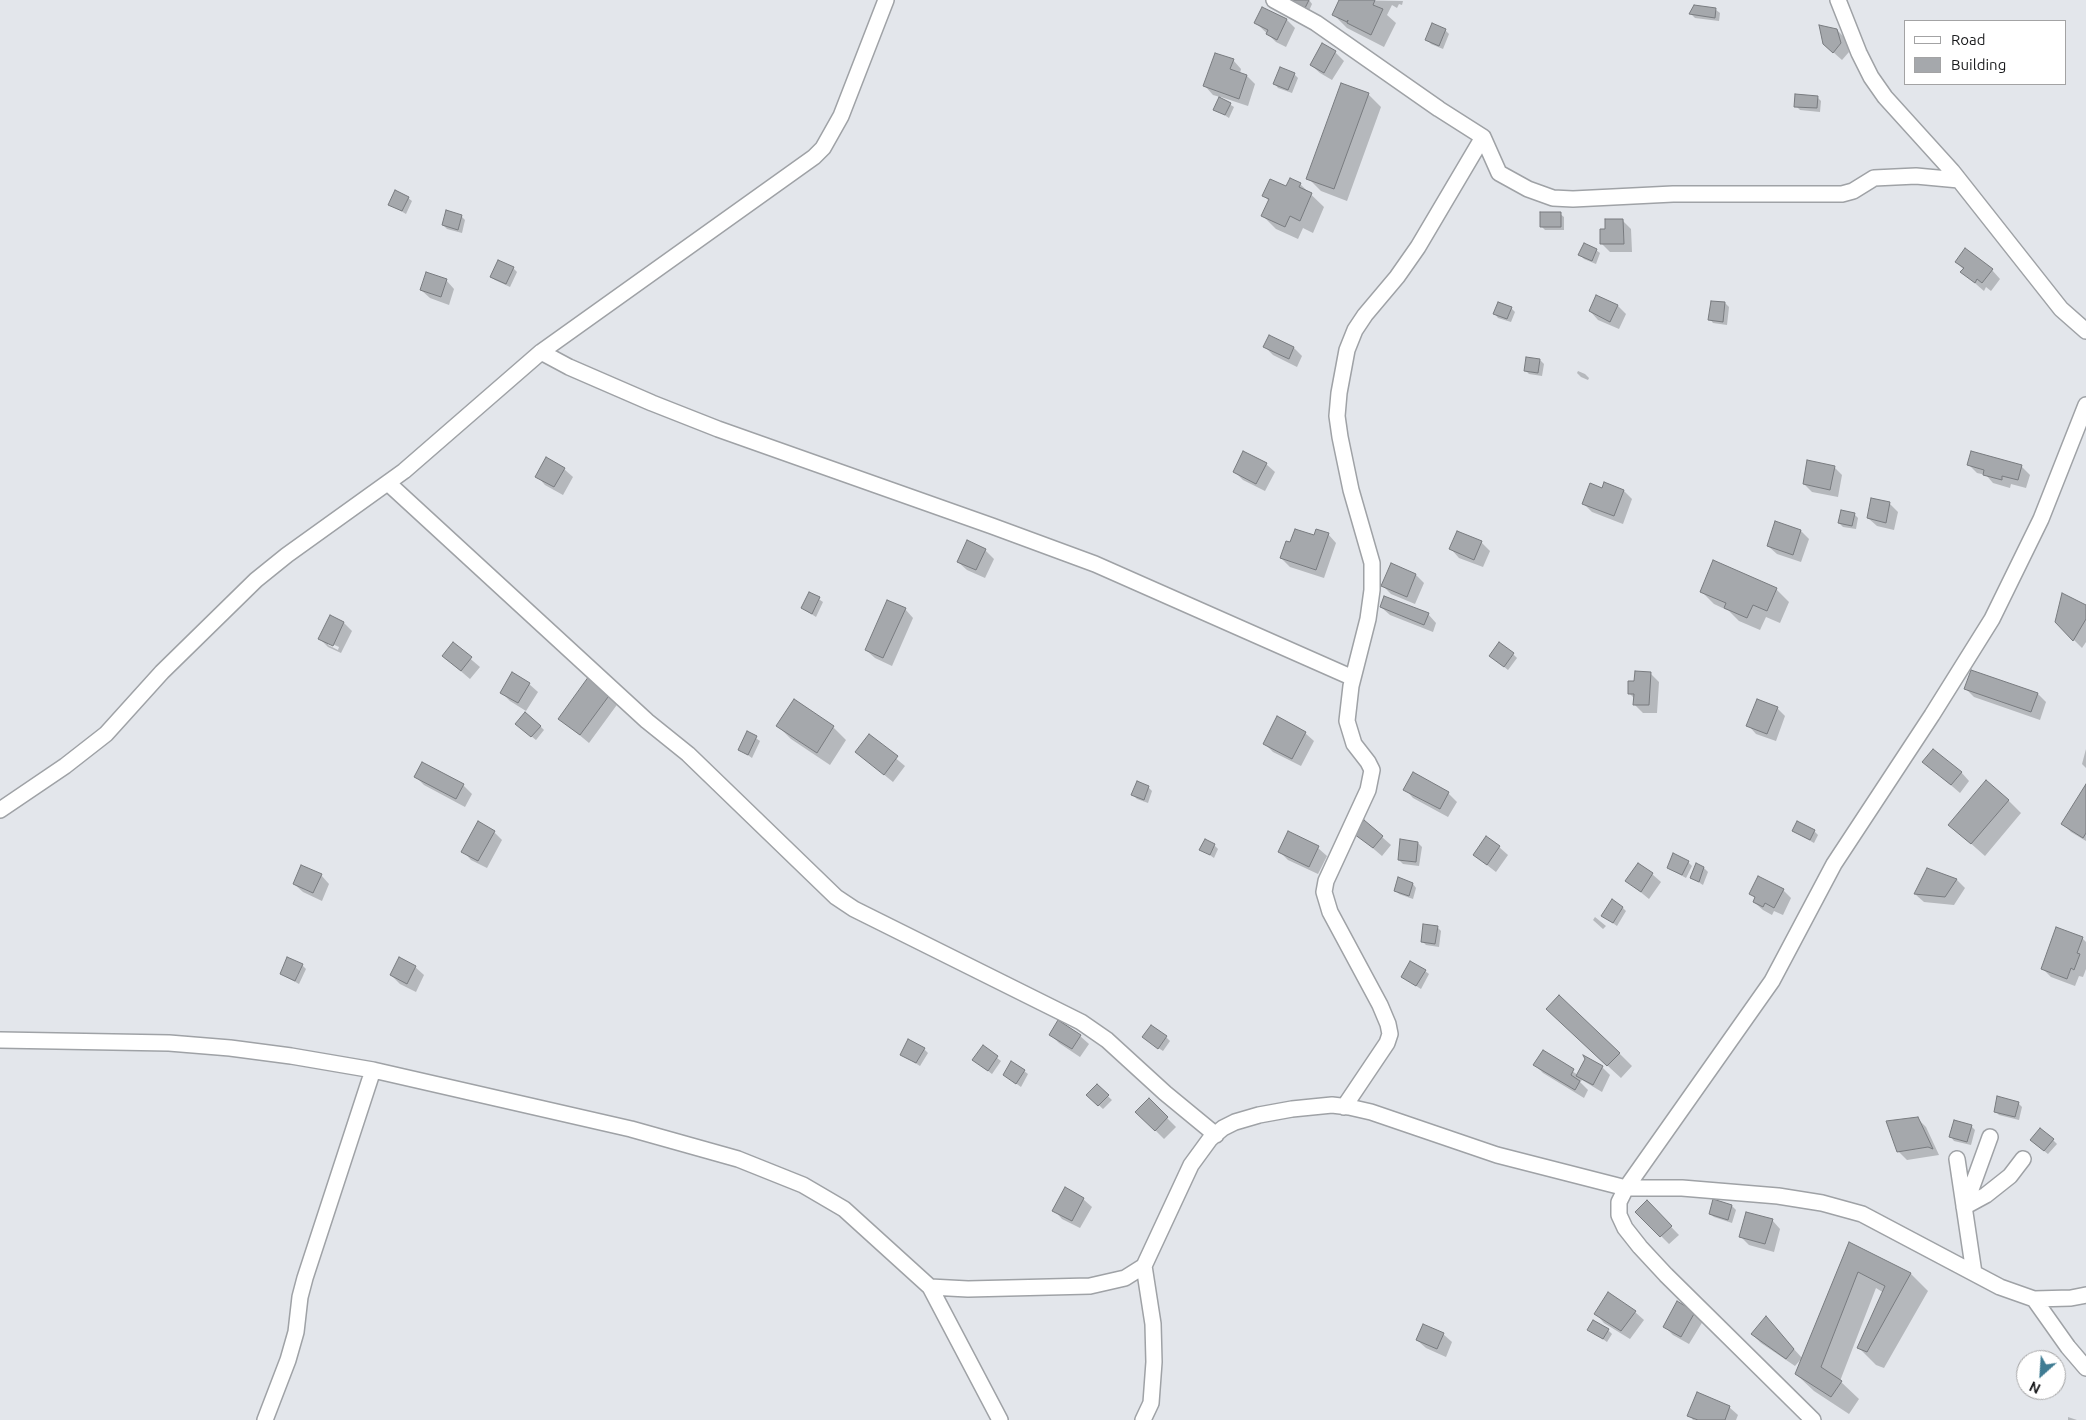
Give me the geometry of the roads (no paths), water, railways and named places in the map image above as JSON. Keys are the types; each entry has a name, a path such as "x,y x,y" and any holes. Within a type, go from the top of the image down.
{"street":[{"path":"0,810 65,766 106,734 162,672 256,580 286,555 388,483 541,352 814,157 823,148 841,116 886,0"},
{"path":"1274,0 1316,23 1352,50 1483,137 1499,173 1528,189 1553,198 1573,199 1673,194 1842,194 1853,191 1874,178 1916,176 1959,180"},
{"path":"1838,0 1859,54 1871,77 1903,118 1959,180 2061,309 2086,331"},
{"path":"1344,1106 1387,1043 1390,1034 1380,1005 1330,912 1324,892 1326,881 1371,779 1372,770 1354,744 1347,721 1353,678 1368,619 1372,590 1372,563 1351,490 1340,437 1337,416 1342,373 1347,350 1355,330 1364,315 1397,277 1418,247 1483,137"},
{"path":"541,352 606,383 702,423 1095,564 1353,678"},
{"path":"1813,1420 1640,1247 1625,1228 1619,1215 1619,1202 1626,1188 1772,981 1834,864 1932,715 1992,619 2041,518 2086,405"},
{"path":"388,483 648,720 688,754 836,897 854,910 1081,1022 1107,1040 1172,1099 1216,1134"},
{"path":"0,1040 198,1045 290,1056 373,1070 631,1129 738,1159 803,1185 844,1209 930,1287 1000,1420"},
{"path":"265,1420 288,1360 296,1332 304,1278 373,1070"},
{"path":"930,1287 1024,1289 1090,1286 1125,1278 1144,1266 1188,1171 1200,1152 1216,1134 1235,1122 1259,1115 1312,1106 1344,1106 1371,1112 1498,1155 1626,1188 1682,1188 1778,1196 1822,1203 1862,1214 2000,1287 2034,1299 2071,1298 2086,1295"},
{"path":"1964,1207 1990,1138"},
{"path":"1957,1159 1974,1273"},
{"path":"1964,1207 1986,1196 2010,1176 2023,1159"},
{"path":"1144,1266 1153,1324 1154,1350 1153,1385 1148,1416"},
{"path":"2034,1299 2068,1347 2086,1368"}]}
